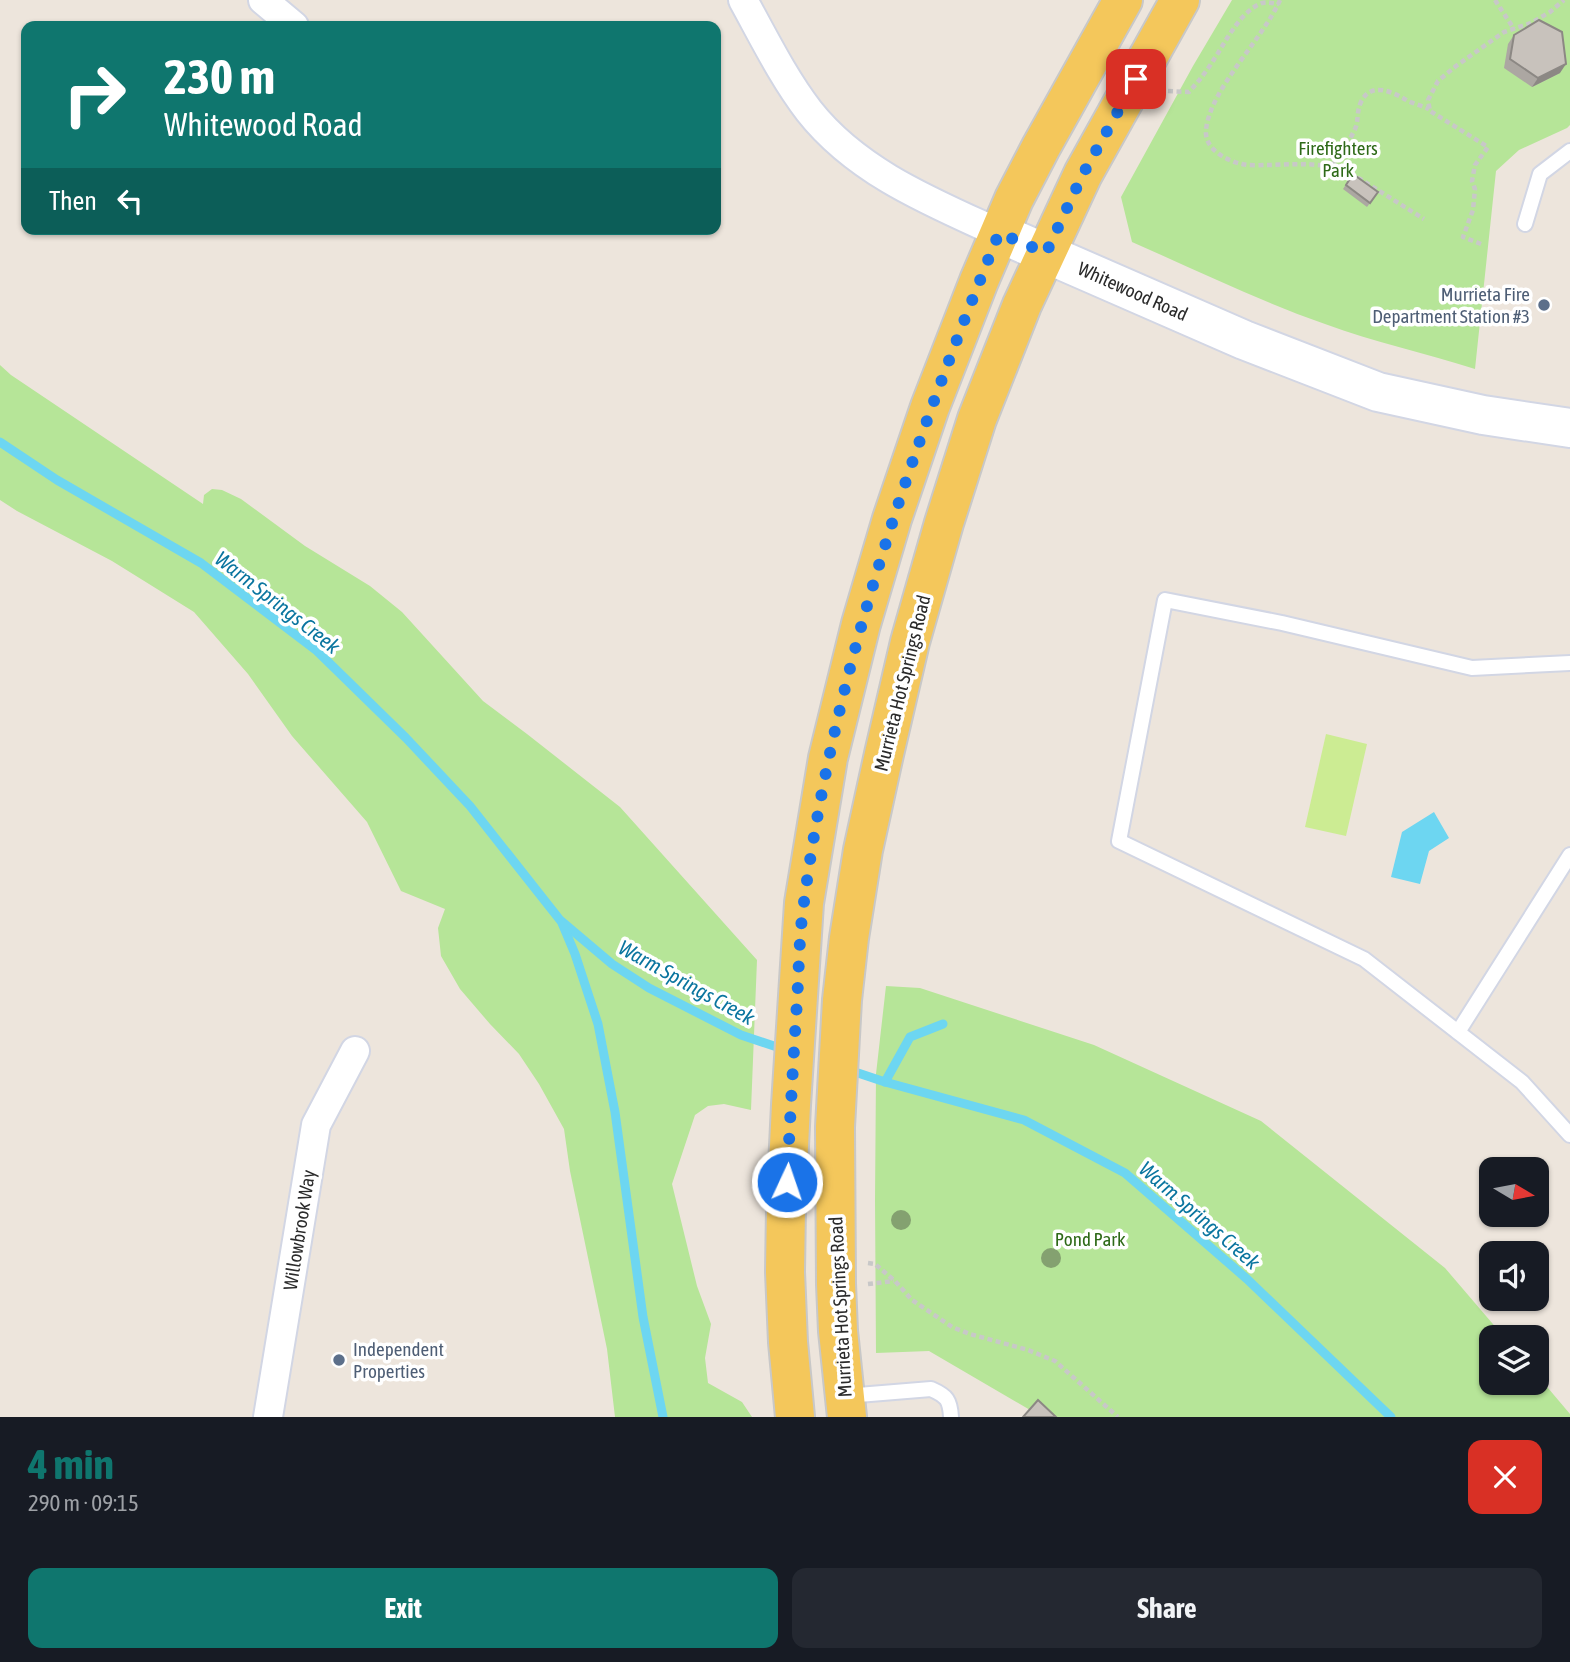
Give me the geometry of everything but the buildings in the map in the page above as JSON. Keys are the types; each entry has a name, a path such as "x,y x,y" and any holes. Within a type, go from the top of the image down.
{"main road":[{"path":"795,1417 785,1272 791,1105 804,903 828,758 861,624 892,519 930,407 999,233 1041,147 1123,0"},
{"name":"Murrieta Hot Springs Road","path":"846,1407 838,1331 835,1260 835,1127 842,1000 863,850 910,642 977,419 1022,305 1083,174 1180,0"},
{"name":"Whitewood Road","path":"999,233 1244,340 1378,392 1483,415 1570,428"}],"street":[{"path":"263,0 288,21"},
{"name":"Whitewood Road","path":"743,0 780,69 810,112 839,142 902,187 999,233"},
{"name":"Willowbrook Way","path":"268,1417 316,1125 355,1051"},
{"path":"273,1382 284,1417"}],"lane":[{"path":"1525,224 1540,174 1570,151"},
{"path":"1570,663 1472,668 1165,600 1119,841 1364,959 1522,1082 1570,1135"},
{"path":"1458,1032 1570,855"},
{"path":"846,1407 931,1389 943,1395 950,1404 951,1417"}],"path":[{"path":"1495,0 1514,29"},
{"path":"1430,109 1428,100 1438,81 1456,66 1504,32 1531,23 1564,0"},
{"path":"1168,92 1189,92 1226,38 1251,10 1262,3 1279,2"},
{"path":"1279,2 1211,110 1205,133 1210,145 1218,154 1243,164 1332,166 1349,172 1424,219"},
{"path":"1332,166 1357,125 1356,114 1368,92 1387,90 1430,109 1488,147 1475,165 1472,181 1475,190 1473,210 1463,237 1481,244"},
{"path":"835,1260 875,1264 895,1280 912,1300 952,1327 1055,1360 1118,1417"}],"green space":[{"name":"Firefighters Park","path":"1232,0 1570,0 1570,125 1519,150 1496,171 1475,369 1300,315 1132,242 1121,197"},
{"path":"0,365 203,504 204,495 212,489 222,490 241,499 305,546 370,586 402,612 483,701 620,807 757,960 751,1110 724,1104 708,1106 695,1115 672,1184 697,1286 711,1324 705,1358 708,1383 742,1402 752,1417 615,1417 607,1349 570,1171 564,1129 519,1054 460,989 441,956 438,928 445,909 401,891 367,822 292,736 248,674 194,612 112,561 0,500"},
{"path":"1326,734 1367,744 1346,836 1305,827"},
{"name":"Pond Park","path":"886,986 920,988 1094,1045 1261,1121 1445,1268 1479,1311 1494,1325 1479,1325 1479,1395 1549,1395 1549,1389 1570,1417 1042,1417 929,1351 876,1353 876,1074"}],"water":[{"path":"1434,812 1449,838 1429,851 1420,884 1391,877 1402,832"}],"waterway":[{"name":"Warm Springs Creek","path":"0,442 57,480 201,563 317,651 406,738 470,806 560,920 612,964 649,988 741,1035 786,1050"},
{"path":"562,923 598,1024 615,1112 643,1317 663,1417"},
{"path":"885,1082 910,1037 943,1024"},
{"name":"Warm Springs Creek","path":"846,1069 1024,1120 1125,1173 1247,1279 1391,1417"}],"place":[{"name":"Murrieta Fire Department Station #3","path":"1544,305"},
{"name":"Independent Properties","path":"339,1360"}],"route":[{"path":"787,1182 804,903 828,758 861,624 892,519 930,407 999,233 1046,253 1083,174 1136,79"}]}
